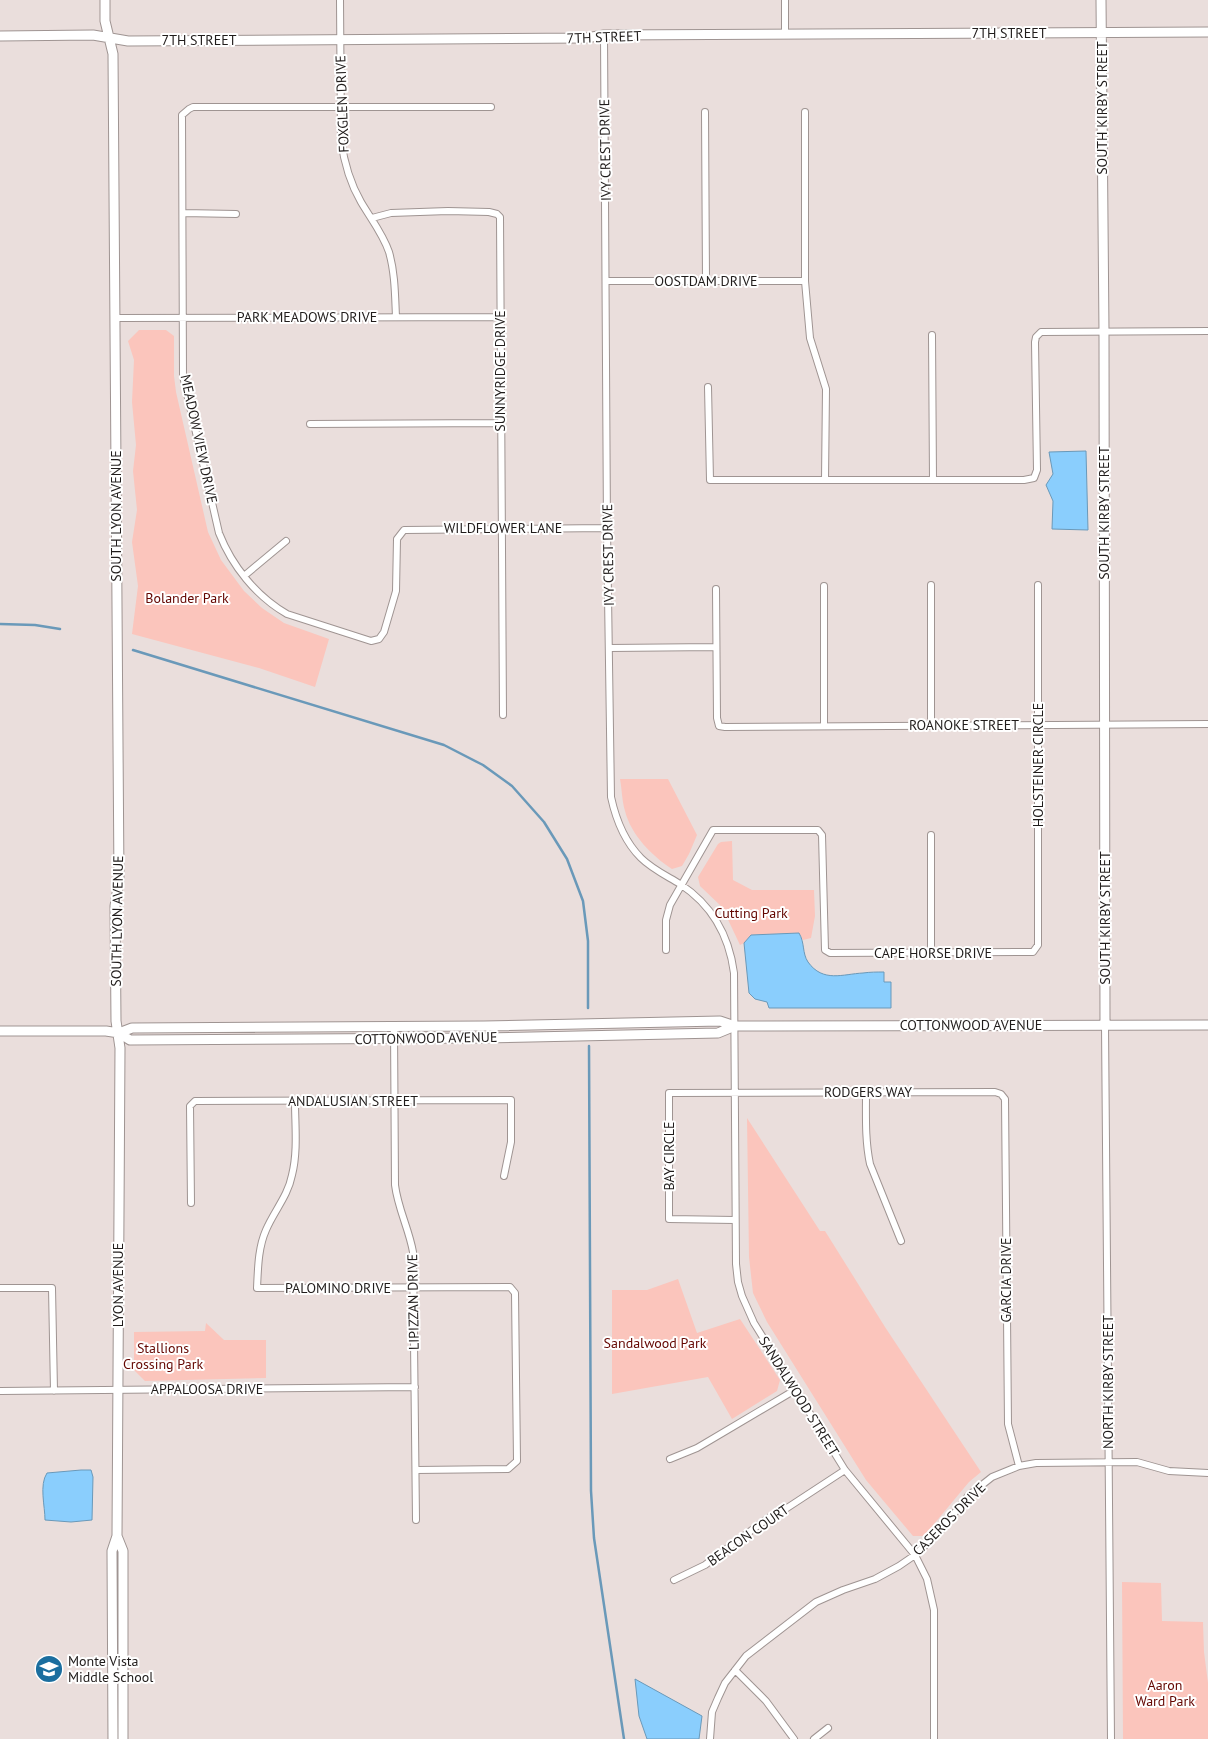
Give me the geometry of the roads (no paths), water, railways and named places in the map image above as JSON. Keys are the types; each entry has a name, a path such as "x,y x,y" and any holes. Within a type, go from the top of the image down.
{"street":[{"name":"SOUTH LYON AVENUE","path":"105,0 105,21 113,54 119,871 115,906 116,1021 118,1033"},
{"name":"FOXGLEN DRIVE","path":"340,0 341,140 348,172 354,188 372,218 388,251 393,268 396,317"},
{"path":"785,0 785,34"},
{"name":"SOUTH KIRBY STREET","path":"1102,0 1105,1025"},
{"name":"7TH STREET","path":"0,36 93,35 128,41 586,38 604,35 1208,32"},
{"name":"IVY CREST DRIVE","path":"604,35 608,648 611,797 622,832 641,858 653,868 697,896 719,923 732,956 735,1026"},
{"name":"MEADOW VIEW DRIVE","path":"341,107 193,107 185,111 181,118 184,376 218,533 226,550 244,576 257,591 287,614 371,641 379,639"},
{"path":"341,107 491,107"},
{"path":"705,112 706,281"},
{"path":"805,112 805,280 810,338 826,389 825,480"},
{"name":"SUNNYRIDGE DRIVE","path":"372,218 391,213 448,211 489,212 497,214 500,221 503,715"},
{"path":"183,213 236,214"},
{"name":"OOSTDAM DRIVE","path":"607,281 805,280"},
{"name":"PARK MEADOWS DRIVE","path":"115,318 500,317"},
{"path":"708,387 710,480 1024,480 1034,478 1036,470 1036,337 1041,332 1208,331"},
{"path":"932,335 933,480"},
{"path":"310,424 500,424"},
{"name":"WILDFLOWER LANE","path":"379,639 384,632 396,591 397,539 401,532 408,529 607,528"},
{"path":"244,576 286,541"},
{"path":"931,585 931,726"},
{"name":"HOLSTEINER CIRCLE","path":"1038,585 1038,945"},
{"path":"824,586 824,726"},
{"path":"608,648 716,647 716,589"},
{"name":"ROANOKE STREET","path":"716,647 717,718 719,726 725,727 1208,724"},
{"name":"CAPE HORSE DRIVE","path":"681,885 713,830 818,830 822,835 825,950 830,953 1034,952 1038,945"},
{"path":"931,835 931,954"},
{"path":"666,950 667,912 681,885"},
{"name":"COTTONWOOD AVENUE","path":"118,1033 132,1028 394,1027 720,1021 735,1026 1208,1026"},
{"name":"NORTH KIRBY STREET","path":"1105,1025 1111,1739"},
{"name":"COTTONWOOD AVENUE","path":"0,1031 106,1031 118,1033 130,1040 718,1033 735,1026"},
{"name":"SANDALWOOD STREET","path":"735,1026 735,1220 738,1282 754,1323 845,1470 915,1555 927,1579 934,1610 934,1739"},
{"name":"LIPIZZAN DRIVE","path":"394,1027 395,1185 399,1210 411,1239 413,1252 416,1520"},
{"name":"LYON AVENUE","path":"113,1739 112,1551 117,1536 120,1058 118,1033"},
{"path":"866,1092 867,1152 901,1241"},
{"name":"RODGERS WAY","path":"735,1093 995,1092 1001,1094"},
{"name":"BAY CIRCLE","path":"735,1093 669,1093 669,1219 735,1220"},
{"name":"GARCIA DRIVE","path":"1001,1094 1005,1099 1007,1410 1010,1438 1019,1466"},
{"name":"ANDALUSIAN STREET","path":"191,1203 190,1106 195,1101 511,1100 511,1142 504,1176"},
{"name":"PALOMINO DRIVE","path":"295,1101 293,1174 284,1198 265,1232 258,1264 257,1288 510,1287 515,1293 517,1461 508,1469 416,1470"},
{"path":"0,1288 52,1288 54,1390"},
{"name":"APPALOOSA DRIVE","path":"0,1391 415,1387"},
{"path":"670,1459 697,1448 795,1390"},
{"name":"CASEROS DRIVE","path":"710,1739 712,1712 718,1698 725,1683 746,1656 816,1602 875,1579 915,1555 931,1542 959,1506 979,1486 1003,1472 1019,1466 1036,1463 1137,1462 1169,1471 1208,1473"},
{"name":"BEACON COURT","path":"674,1580 705,1565 768,1518 787,1508 845,1470"},
{"name":"LYON AVENUE","path":"117,1536 123,1551 123,1739"},
{"path":"735,1670 766,1701 794,1739"},
{"path":"814,1739 828,1728"}],"water":[{"path":"1086,451 1088,530 1052,529 1053,501 1046,485 1053,474 1049,452"},
{"path":"799,933 806,959 820,973 834,976 884,972 884,982 891,982 891,1008 769,1008 767,1002 755,999 749,993 744,943 751,935"},
{"path":"91,1470 93,1477 92,1520 71,1522 45,1520 43,1483 47,1473"},
{"path":"635,1679 702,1716 699,1739 647,1739 639,1716"}],"waterway":[{"path":"0,624 35,625 60,629"},
{"path":"133,650 444,745 483,765 512,786 544,822 567,859 583,901 588,941 588,1008"},
{"path":"589,1046 591,1491 594,1538 624,1739"}],"place":[{"name":"Monte Vista Middle School","path":"49,1669"}],"park label":[{"name":"Bolander Park","path":"187,598"},
{"name":"Cutting Park","path":"751,913"},
{"name":"Sandalwood Park","path":"655,1343"},
{"name":"Stallions Crossing Park","path":"163,1356"},
{"name":"Aaron Ward Park","path":"1165,1694"}]}
